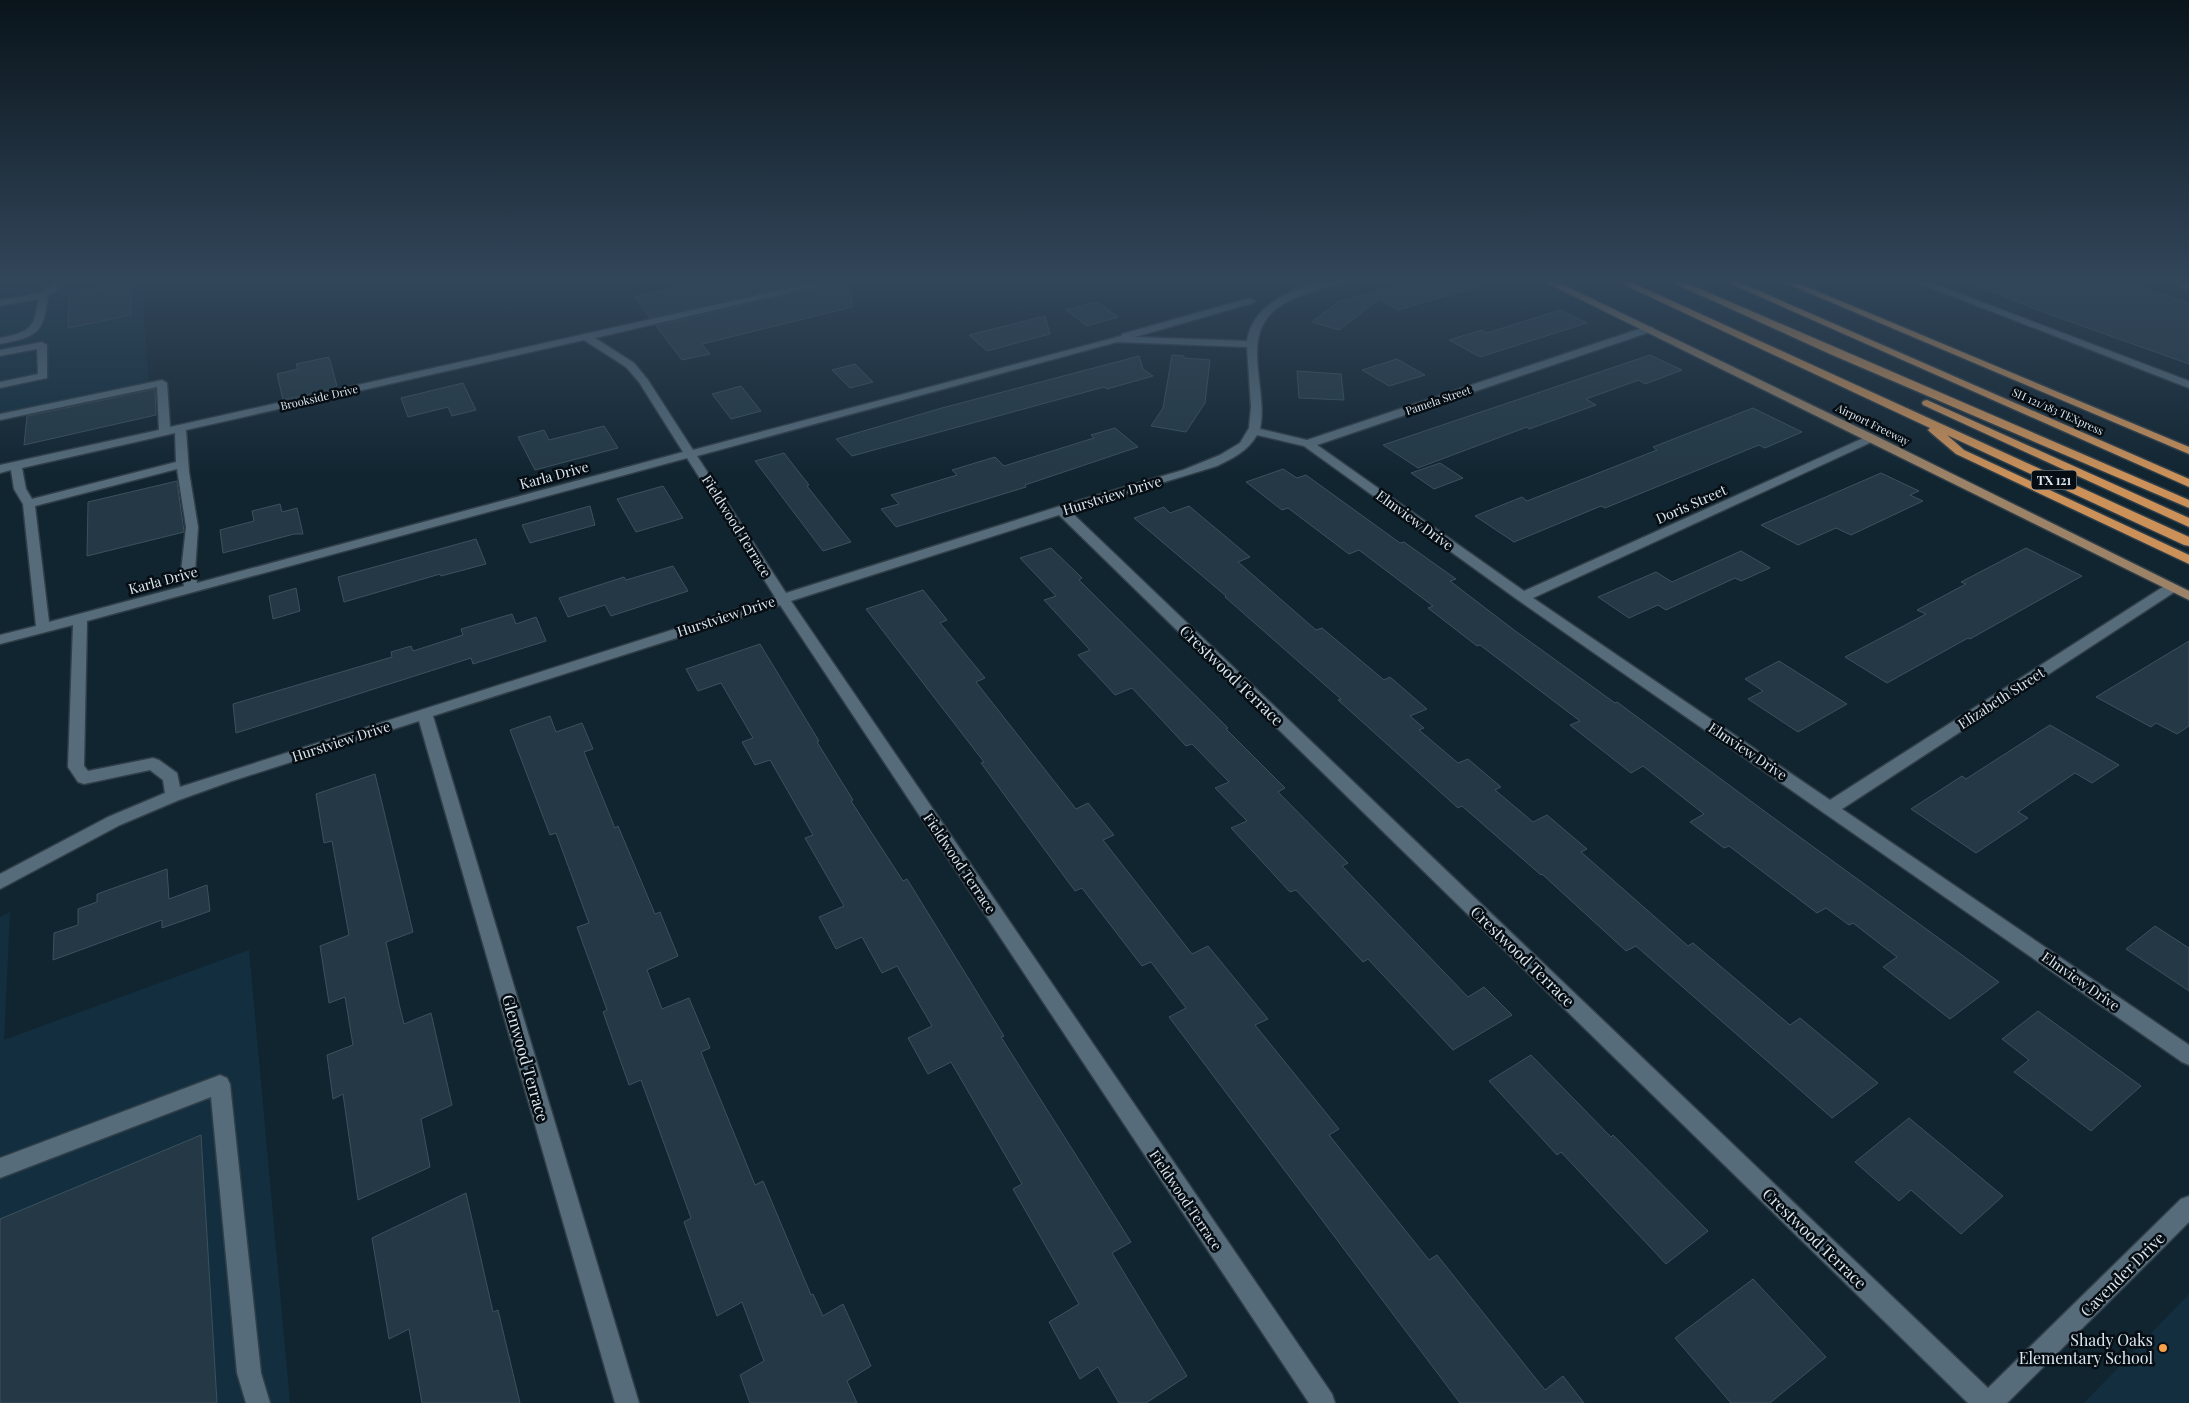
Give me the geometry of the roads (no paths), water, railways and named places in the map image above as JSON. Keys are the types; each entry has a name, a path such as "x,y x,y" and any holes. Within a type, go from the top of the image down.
{"highway":[{"name":"Airport Freeway","path":"1759,344 2189,542"},
{"path":"1817,344 2189,504"},
{"name":"SH 121/183 TEXpress","path":"1873,344 2189,483"},
{"path":"1936,344 2189,451"},
{"path":"1834,352 1862,372 2189,523"},
{"path":"1920,418 1960,452 2189,560"}],"main road":[{"name":"Airport Freeway","path":"1681,344 2189,596"}],"street":[{"name":"Brookside Drive","path":"0,469 553,344"},
{"name":"Fieldwood Terrace","path":"598,344 630,365 643,380 782,598 1323,1403"},
{"name":"Karla Drive","path":"0,640 1097,344"},
{"path":"1252,344 1257,425 1254,431 1308,444"},
{"name":"Pamela Street","path":"1308,444 1603,344"},
{"path":"2083,344 2189,385"},
{"path":"0,353 42,345 43,376 0,385"},
{"path":"0,392 19,388 19,381"},
{"path":"0,417 162,383 165,432"},
{"path":"180,428 192,527 188,572 191,588"},
{"name":"Hurstview Drive","path":"0,882 114,821 173,796 782,598 1194,470 1237,450 1244,445 1254,431"},
{"name":"Doris Street","path":"1523,597 1872,438"},
{"name":"Elmview Drive","path":"1308,444 1523,597 2189,1056"},
{"path":"29,504 183,464"},
{"path":"16,466 20,489 29,504 43,628"},
{"name":"Crestwood Terrace","path":"1061,510 1986,1403"},
{"name":"Elizabeth Street","path":"1831,808 2171,588"},
{"path":"80,618 76,767 84,778 153,764 170,777 173,796"},
{"name":"Glenwood Terrace","path":"425,714 627,1403"},
{"path":"0,1168 220,1084 248,1373 258,1403"},
{"name":"Cavender Drive","path":"1990,1403 2189,1207"}],"place":[{"name":"Shady Oaks Elementary School","path":"2163,1348"}]}
